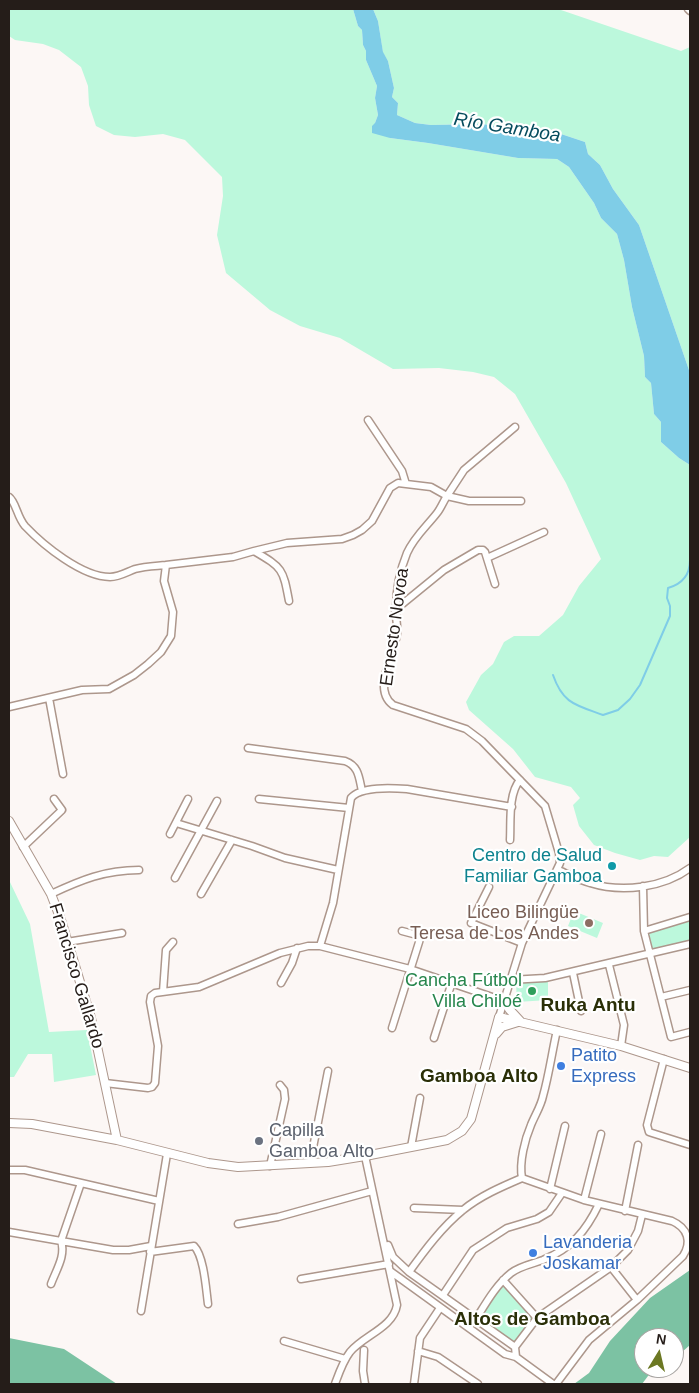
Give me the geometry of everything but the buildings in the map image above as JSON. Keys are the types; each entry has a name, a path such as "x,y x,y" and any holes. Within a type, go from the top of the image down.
{"street":[{"path":"368,420 402,471 406,484"},
{"name":"Ernesto Novoa","path":"9,1123 32,1124 116,1140 221,1166 310,1164 364,1156 447,1140 457,1135 468,1124 522,943 558,870 560,858 545,806 482,741 466,730 393,705 388,701 385,695 385,674 398,632 395,610 399,579 407,553 425,526 437,513 457,478 515,427"},
{"path":"9,497 14,501 18,516 50,548 89,573 111,577 137,569 233,557 254,550 287,543 342,539 362,530 372,521 390,488 398,483 431,488 446,496 469,501 521,501"},
{"path":"487,558 544,532"},
{"path":"254,550 276,563 282,570 289,601"},
{"path":"395,610 444,570 471,553 483,550 495,584"},
{"path":"9,707 82,690 109,688 134,675 161,652 171,636 173,622 173,612 164,581 166,565"},
{"path":"49,698 63,774"},
{"path":"248,748 345,761 356,768 362,791"},
{"path":"510,840 515,788 520,780"},
{"path":"320,946 333,903 349,808 353,796 362,791 390,788 407,789 512,807"},
{"path":"170,834 188,799"},
{"path":"259,799 349,808"},
{"path":"23,847 62,810 54,800"},
{"path":"175,878 217,801"},
{"name":"Francisco Gallardo","path":"9,822 51,894 61,920 66,942 91,1018 116,1140"},
{"path":"176,823 285,858 338,870"},
{"path":"201,894 232,840"},
{"path":"558,870 588,883 605,887 643,886 672,878 690,868"},
{"path":"51,894 98,874 123,870 139,870"},
{"path":"643,886 644,931 671,1037 690,1032"},
{"path":"489,887 471,923 522,943"},
{"path":"644,931 690,917"},
{"path":"392,1028 420,939 417,936 402,931"},
{"path":"66,942 122,932"},
{"path":"163,992 166,950 173,942"},
{"path":"510,980 545,978 573,973 690,944"},
{"path":"105,1083 148,1088 152,1087 155,1083 158,1046 150,1002 151,996 155,993 199,987 267,958 297,948 320,946 452,982 504,1001 521,1022"},
{"path":"281,982 292,963 297,948"},
{"path":"609,965 624,1025 621,1046"},
{"path":"573,973 581,1011"},
{"path":"434,1038 452,982"},
{"path":"661,997 690,990"},
{"path":"500,1017 621,1046 690,1068"},
{"path":"493,1038 502,1027 521,1022"},
{"path":"522,1178 521,1167 525,1146 531,1125 544,1094 557,1030"},
{"path":"664,1059 647,1125 648,1129 652,1133 690,1145"},
{"path":"310,1164 328,1071"},
{"path":"270,1166 285,1098 284,1090 280,1085"},
{"path":"411,1147 420,1098"},
{"path":"550,1188 565,1126"},
{"path":"584,1200 601,1134"},
{"path":"625,1211 638,1145"},
{"path":"141,1311 167,1154"},
{"path":"335,1384 345,1359 355,1347 390,1320 396,1310 390,1268 364,1156"},
{"path":"9,1170 25,1170 159,1201"},
{"path":"301,1279 390,1268 440,1308 505,1354 516,1357 554,1384 589,1340 637,1300 683,1256 686,1252 688,1238 682,1227 672,1221 584,1200 522,1178 491,1191 464,1210 430,1243 409,1272"},
{"path":"51,1284 63,1256 64,1249 61,1241 81,1183"},
{"path":"238,1224 278,1216 372,1191"},
{"path":"443,1295 473,1250 507,1228 543,1216 562,1193"},
{"path":"476,1319 495,1290 520,1267 550,1257 571,1244 585,1230 599,1204"},
{"path":"414,1208 464,1210"},
{"path":"516,1357 515,1347 537,1318 611,1267 628,1250 638,1231 642,1215"},
{"path":"9,1232 113,1250 194,1246 197,1248 202,1264 208,1304"},
{"path":"382,1232 393,1257 409,1272 515,1347"},
{"path":"611,1267 637,1300"},
{"path":"504,1280 537,1318"},
{"path":"414,1384 420,1338 440,1308"},
{"path":"284,1341 345,1359"},
{"path":"364,1350 363,1371 365,1384"},
{"path":"418,1351 438,1357 478,1384"}],"green space":[{"path":"9,9 353,9 358,26 362,30 366,60 377,86 375,98 378,115 375,123 390,138 518,158 557,159 569,167 594,203 601,218 617,234 644,356 645,377 651,383 654,414 661,422 661,442 690,465 690,837 668,857 654,856 640,860 594,845 579,826 573,805 580,798 571,787 535,777 513,749 469,710 466,702 481,675 493,664 504,642 514,636 539,636 563,615 579,586 601,559 566,483 515,394 494,377 473,372 439,368 393,369 340,338 300,326 270,310 226,273 217,235 223,196 222,177 185,140 163,134 135,137 114,135 96,126 89,105 88,86 81,67 59,50 43,44 15,40 9,36"},
{"path":"373,9 558,9 681,51 690,47 690,373 639,225 613,189 600,165 588,154 585,142 558,133 518,126 500,127 483,124 431,125 415,123 397,115 398,103 392,97 394,88 388,61 383,53 378,21"},
{"path":"9,880 30,924 49,1032 87,1030 96,1075 54,1082 52,1054 28,1054 14,1077 9,1077"},
{"path":"574,911 603,923 597,938 568,926"},
{"path":"690,918 690,943 650,952 645,932"},
{"name":"Cancha Fútbol Villa Chiloé","path":"548,981 548,1000 517,1002 516,983"},
{"path":"690,1270 690,1345 684,1350 684,1328 634,1328 634,1378 646,1378 642,1384 574,1384 589,1373 610,1341 650,1298"},
{"path":"504,1283 533,1318 514,1342 479,1318 495,1293"},
{"path":"9,1338 64,1349 117,1384 9,1384"}],"water":[{"name":"Río Gamboa","path":"353,9 373,9 378,21 383,52 388,61 394,88 392,97 398,103 397,115 415,123 431,125 483,124 500,127 518,126 558,133 585,142 588,154 600,165 613,189 639,225 690,373 690,465 661,442 661,422 654,414 651,383 645,377 644,356 617,234 601,218 594,203 569,167 557,159 518,158 390,138 372,133 372,126 378,115 375,98 377,86 366,60 362,30 358,26"}],"waterway":[{"path":"553,675 561,692 578,706 603,715 618,710 630,699 640,685 670,616 670,606 667,598 668,588 684,578 689,570 690,560"}],"place":[{"name":"Centro de Salud Familiar Gamboa","path":"612,866"},
{"name":"Liceo Bilingüe Teresa de Los Andes","path":"589,923"},
{"name":"Cancha Fútbol Villa Chiloé","path":"532,991"},
{"name":"Patito Express","path":"561,1066"},
{"name":"Capilla Gamboa Alto","path":"259,1141"},
{"name":"Lavanderia Joskamar","path":"533,1253"}],"district":[{"name":"Ruka Antu","path":"588,1006"},
{"name":"Gamboa Alto","path":"479,1077"},
{"name":"Altos de Gamboa","path":"532,1320"}]}
